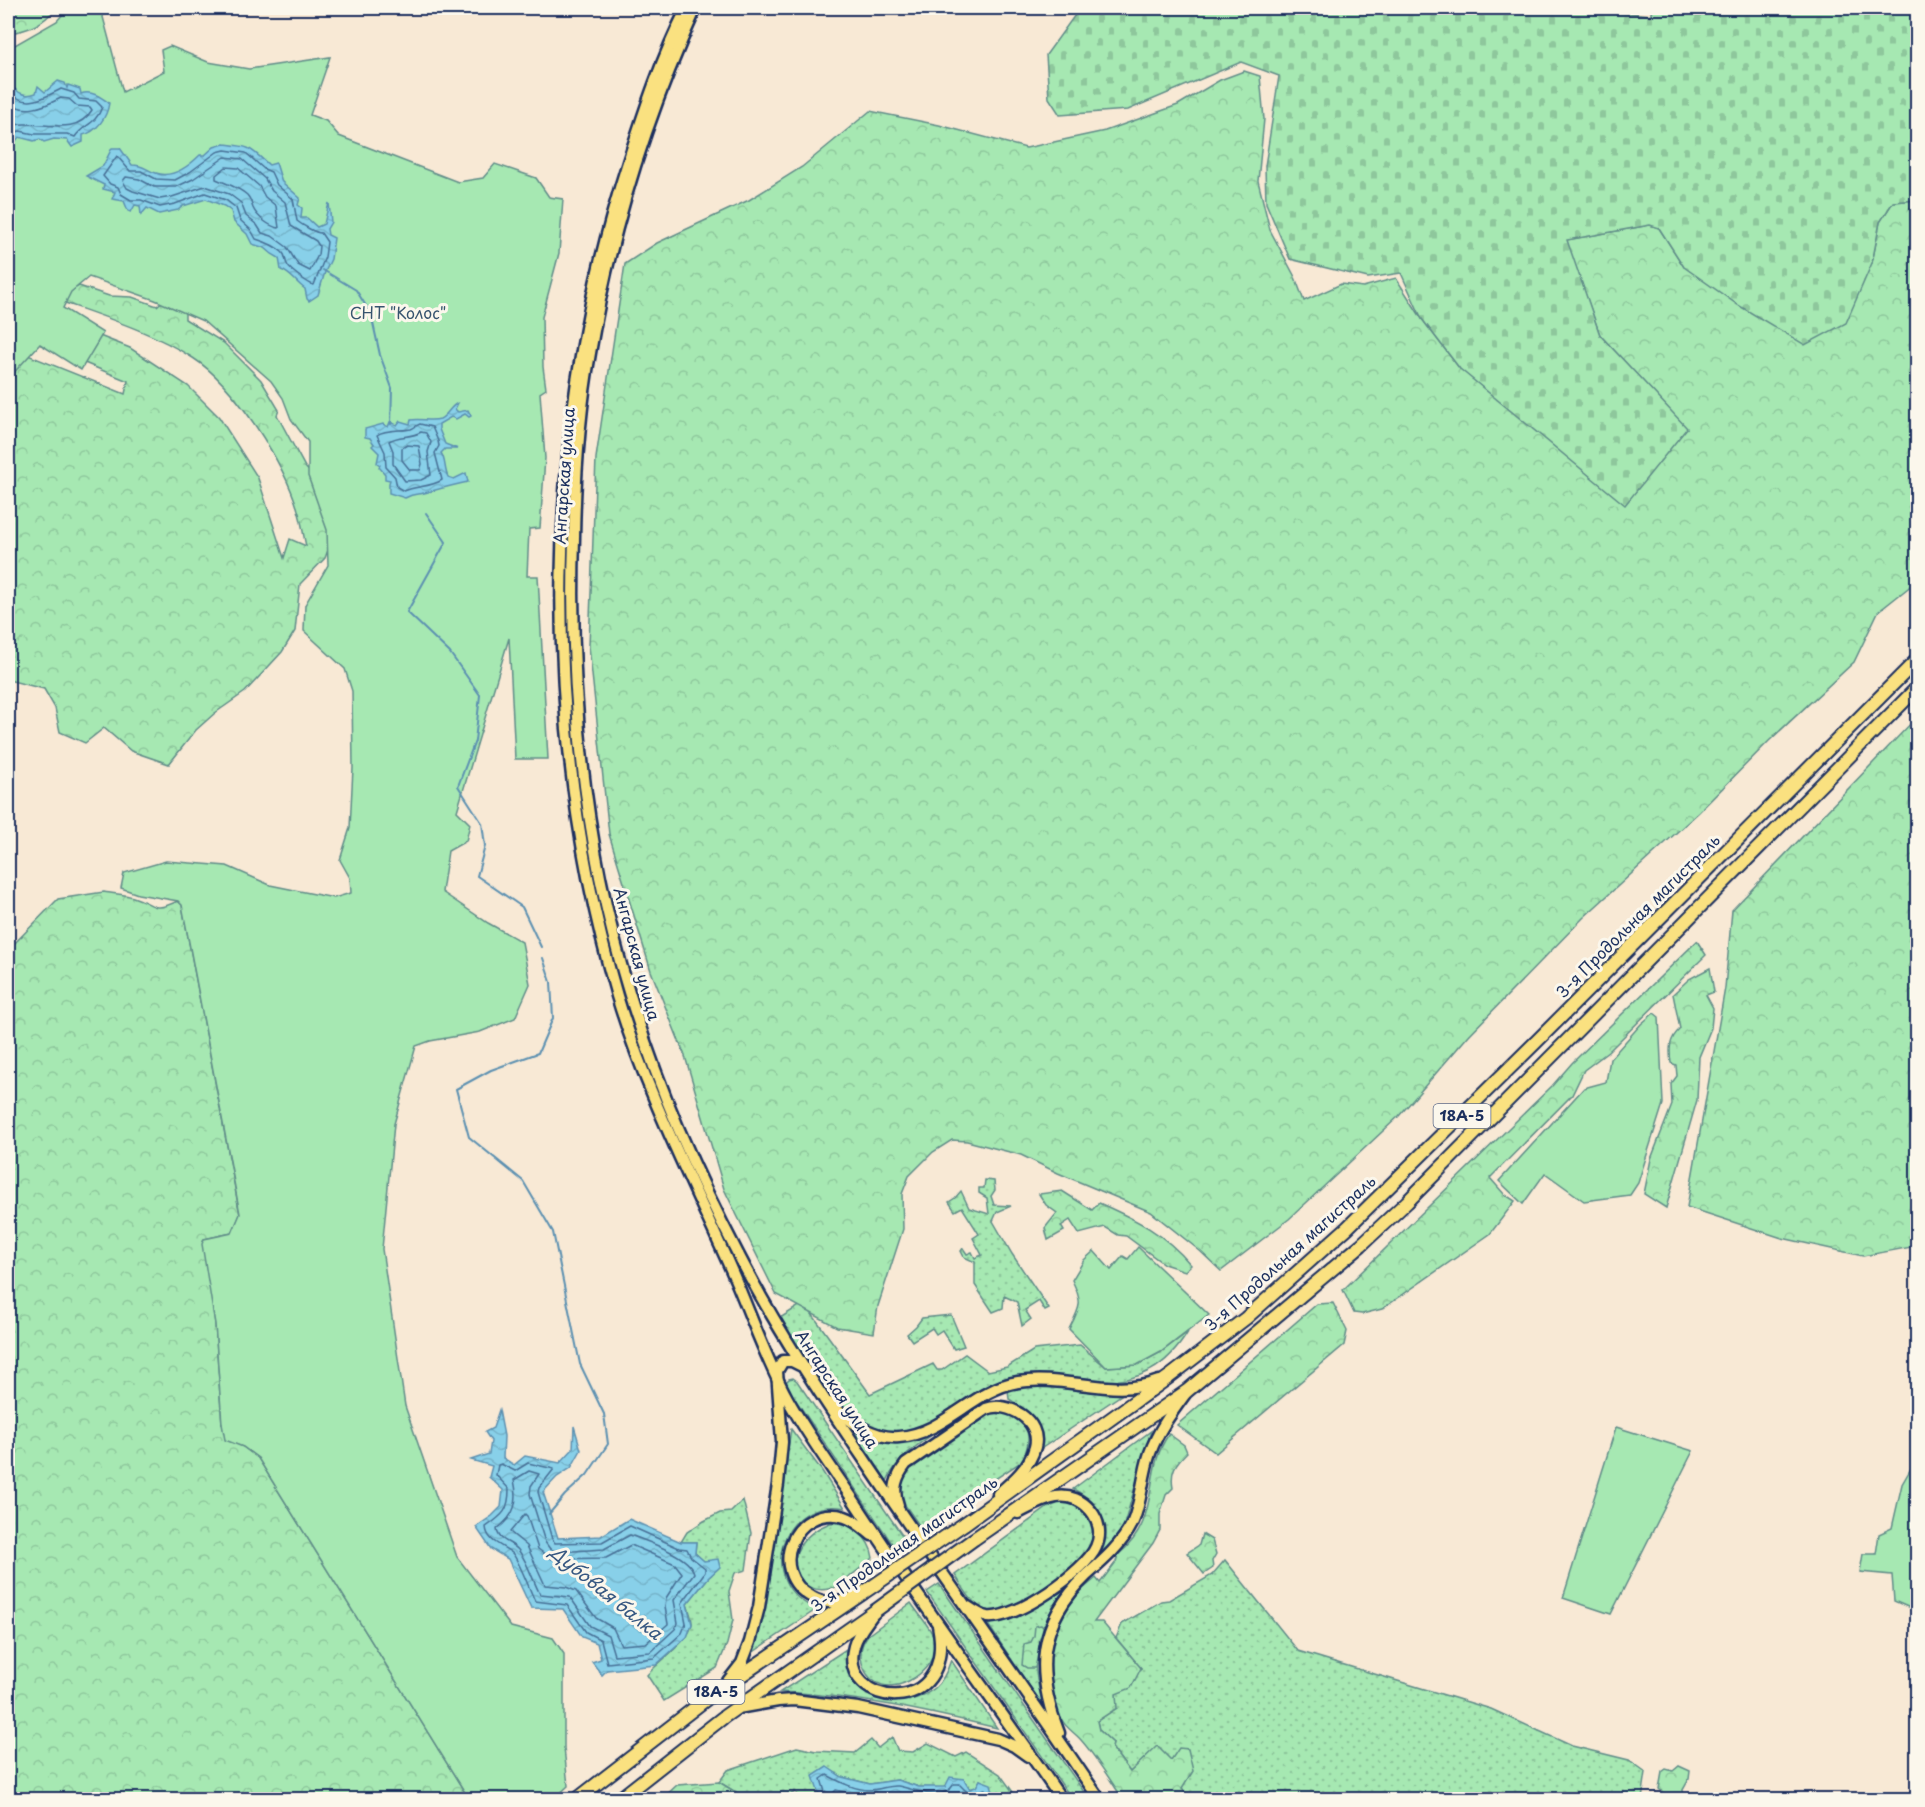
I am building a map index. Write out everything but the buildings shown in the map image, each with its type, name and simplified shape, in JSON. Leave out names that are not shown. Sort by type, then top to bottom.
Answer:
[{"type":"highway","name":"3-я Продольная магистраль","points":[[576,1800],[709,1697],[964,1524],[1169,1377],[1246,1318],[1372,1203],[1535,1043],[1917,659]]},
{"type":"highway","name":"18А-5","points":[[618,1800],[724,1716],[1187,1391],[1361,1245],[1407,1202],[1917,687]]},
{"type":"main road","name":"Ангарская улица","points":[[687,8],[660,69],[614,204],[593,291],[575,395],[566,471],[561,653],[567,736],[577,814],[605,952],[634,1046],[674,1146],[727,1260],[778,1380],[800,1420],[882,1543],[1062,1800]]},
{"type":"main road","name":"Ангарская улица","points":[[696,8],[675,52],[624,204],[589,355],[575,475],[572,634],[575,684],[591,833],[611,928],[644,1039],[694,1166],[738,1255],[802,1366],[904,1519],[1100,1800]]},
{"type":"main road","points":[[709,1697],[730,1679],[742,1663],[759,1607],[778,1484],[782,1442],[777,1371],[783,1361],[792,1360],[802,1366],[834,1407],[864,1428],[890,1437],[922,1432],[984,1395],[1017,1382],[1041,1380],[1095,1386],[1131,1386],[1153,1384],[1169,1377]]},
{"type":"main road","points":[[1066,1750],[1051,1711],[1044,1684],[1043,1664],[1047,1639],[1056,1615],[1070,1593],[1105,1560],[1132,1524],[1150,1453],[1164,1424],[1187,1391]]},
{"type":"main road","points":[[904,1519],[897,1503],[895,1485],[900,1471],[906,1464],[986,1409],[1010,1407],[1031,1425],[1035,1434],[1032,1457],[1014,1480],[964,1524]]},
{"type":"main road","points":[[960,1598],[975,1611],[989,1617],[1020,1610],[1083,1566],[1097,1545],[1099,1525],[1088,1506],[1069,1497],[1056,1497],[1042,1501],[974,1539]]},
{"type":"main road","points":[[863,1593],[833,1603],[814,1599],[805,1593],[797,1585],[789,1570],[791,1542],[795,1534],[808,1522],[820,1516],[832,1515],[847,1517],[856,1522],[882,1543]]},
{"type":"main road","points":[[875,1611],[854,1644],[854,1665],[859,1677],[868,1687],[879,1694],[892,1697],[905,1695],[922,1688],[930,1679],[941,1656],[938,1622]]},
{"type":"main road","points":[[724,1716],[737,1708],[794,1700],[858,1708],[998,1739],[1024,1753],[1041,1769]]},
{"type":"green space","points":[[8,8],[56,8],[35,26],[8,33]]},
{"type":"green space","name":"СНТ \"Колос\"","points":[[68,8],[106,8],[103,17],[123,92],[164,71],[161,50],[170,46],[208,62],[249,69],[330,57],[310,115],[326,121],[339,136],[458,182],[483,178],[495,164],[536,178],[549,197],[563,199],[559,253],[542,317],[546,389],[540,393],[545,458],[540,528],[529,529],[527,576],[538,576],[548,759],[515,759],[509,638],[457,811],[470,824],[466,841],[448,851],[442,892],[488,923],[522,942],[530,984],[515,1018],[480,1032],[430,1041],[416,1046],[394,1124],[382,1249],[405,1406],[457,1557],[511,1627],[553,1638],[564,1654],[564,1748],[568,1786],[554,1799],[469,1799],[258,1458],[243,1447],[225,1440],[215,1324],[202,1244],[204,1239],[232,1233],[240,1214],[182,905],[178,901],[138,894],[121,888],[124,873],[166,861],[227,866],[270,885],[334,898],[351,893],[350,878],[340,860],[350,828],[353,768],[352,691],[345,669],[304,631],[305,605],[328,565],[327,530],[308,476],[308,442],[291,419],[283,398],[271,381],[203,321],[155,300],[89,277],[71,292],[63,308],[103,333],[81,370],[40,344],[8,379],[8,43],[15,45],[57,21]]},
{"type":"green space","points":[[1080,8],[1582,8],[1650,15],[1653,8],[1917,8],[1917,200],[1893,202],[1880,222],[1872,263],[1846,323],[1805,345],[1738,305],[1684,267],[1659,228],[1650,225],[1567,240],[1600,335],[1687,428],[1625,505],[1460,369],[1422,319],[1401,273],[1368,278],[1290,259],[1266,203],[1265,166],[1279,76],[1241,62],[1128,110],[1060,115],[1049,98],[1046,55]]},
{"type":"green space","points":[[1244,71],[1260,76],[1264,119],[1258,181],[1270,230],[1295,277],[1304,301],[1341,284],[1363,287],[1396,278],[1422,319],[1460,369],[1686,428],[1600,335],[1566,240],[1650,225],[1659,228],[1684,267],[1872,263],[1880,222],[1893,202],[1917,200],[1917,581],[1878,612],[1854,662],[1769,741],[1699,812],[1583,918],[1469,1035],[1399,1116],[1289,1219],[1221,1271],[1151,1212],[1021,1155],[967,1141],[952,1140],[933,1152],[909,1176],[902,1194],[903,1229],[878,1306],[874,1333],[837,1327],[776,1294],[724,1189],[685,1056],[651,971],[609,834],[589,646],[596,458],[625,264],[657,243],[749,200],[802,167],[870,111],[939,125],[1026,148],[1105,131],[1178,105],[1220,80]]},
{"type":"green space","points":[[79,286],[109,296],[132,297],[157,306],[165,299],[185,312],[185,319],[224,343],[261,380],[279,410],[277,415],[305,467],[318,481],[335,531],[325,558],[300,584],[295,631],[282,652],[245,692],[196,730],[169,764],[131,751],[104,728],[85,743],[60,732],[55,708],[44,689],[8,680],[8,373],[13,380],[17,364],[28,355],[125,394],[128,381],[41,345],[54,318],[130,348],[188,386],[219,417],[258,478],[284,558],[290,539],[306,546],[301,519],[282,470],[270,448],[241,406],[209,370],[177,348],[160,340],[54,299]]},
{"type":"green space","points":[[1917,717],[1917,1246],[1863,1256],[1782,1238],[1687,1207],[1725,988],[1732,910]]},
{"type":"green space","points":[[104,892],[130,896],[158,907],[178,901],[182,905],[240,1215],[232,1233],[204,1239],[215,1324],[222,1424],[243,1447],[258,1458],[469,1799],[8,1800],[8,950],[58,899]]},
{"type":"green space","points":[[1697,941],[1706,955],[1608,1052],[1584,1070],[1572,1095],[1490,1178],[1504,1194],[1515,1201],[1490,1234],[1382,1309],[1362,1314],[1354,1313],[1343,1290]]},
{"type":"green space","points":[[1710,968],[1714,992],[1706,995],[1713,1008],[1711,1028],[1699,1057],[1697,1100],[1666,1208],[1644,1194],[1651,1159],[1672,1105],[1671,1084],[1677,1076],[1676,1065],[1671,1063],[1670,1053],[1672,1040],[1680,1029],[1673,994],[1689,979]]},
{"type":"green space","points":[[1654,1013],[1659,1017],[1663,1104],[1638,1183],[1630,1195],[1584,1201],[1545,1173],[1523,1204],[1499,1181],[1584,1088],[1606,1082],[1610,1059]]},
{"type":"green space","points":[[985,1180],[994,1181],[995,1190],[991,1196],[994,1205],[1011,1206],[997,1212],[993,1221],[1049,1309],[1045,1311],[1039,1301],[1025,1310],[1031,1319],[1022,1326],[1017,1302],[1004,1296],[1003,1308],[993,1312],[975,1285],[975,1262],[964,1257],[961,1251],[963,1248],[967,1254],[972,1252],[975,1258],[982,1255],[973,1238],[979,1234],[962,1207],[955,1211],[949,1202],[961,1191],[969,1208],[989,1214],[987,1198],[979,1193],[979,1188],[984,1188]]},
{"type":"green space","points":[[1062,1191],[1092,1210],[1099,1203],[1138,1222],[1171,1244],[1191,1265],[1185,1271],[1164,1264],[1126,1236],[1118,1235],[1105,1227],[1079,1234],[1070,1220],[1061,1226],[1064,1231],[1048,1240],[1045,1228],[1057,1213],[1046,1205],[1039,1194]]},
{"type":"green space","points":[[1138,1247],[1209,1315],[1161,1352],[1137,1365],[1106,1367],[1069,1329],[1079,1304],[1078,1294],[1072,1280],[1084,1260],[1094,1251],[1111,1270],[1123,1256],[1128,1259]]},
{"type":"green space","points":[[804,1303],[870,1394],[933,1364],[937,1370],[942,1370],[965,1354],[988,1371],[1007,1367],[1034,1350],[1080,1345],[1106,1367],[1137,1365],[1161,1352],[1188,1332],[1171,1355],[1139,1376],[1113,1381],[1045,1375],[1012,1377],[988,1386],[933,1422],[919,1428],[887,1432],[869,1426],[853,1416],[824,1386],[811,1368],[780,1318]]},
{"type":"green space","points":[[1333,1303],[1347,1331],[1344,1345],[1216,1453],[1177,1425],[1317,1304]]},
{"type":"green space","points":[[951,1315],[964,1346],[954,1349],[942,1330],[936,1334],[932,1328],[912,1341],[907,1334],[922,1318]]},
{"type":"green space","points":[[793,1378],[906,1541],[895,1548],[787,1387],[786,1382]]},
{"type":"green space","points":[[1046,1384],[1124,1393],[1042,1448],[1032,1419],[1028,1413],[1009,1399],[1008,1389]]},
{"type":"green space","points":[[993,1411],[1013,1416],[1025,1427],[1028,1442],[1021,1462],[921,1528],[900,1498],[899,1486],[906,1470]]},
{"type":"green space","points":[[848,1423],[871,1437],[893,1442],[915,1440],[940,1429],[903,1458],[887,1481]]},
{"type":"green space","points":[[1616,1427],[1693,1451],[1611,1614],[1563,1598]]},
{"type":"green space","points":[[791,1429],[822,1471],[845,1508],[823,1508],[805,1515],[791,1528],[783,1545],[781,1563],[785,1581],[797,1597],[817,1609],[752,1653],[765,1601]]},
{"type":"green space","points":[[1151,1431],[1124,1525],[1105,1550],[1088,1566],[1102,1546],[1104,1524],[1094,1505],[1073,1489]]},
{"type":"green space","points":[[1169,1434],[1184,1445],[1187,1452],[1174,1468],[1173,1488],[1166,1495],[1160,1514],[1160,1530],[1153,1543],[1094,1622],[1102,1622],[1141,1668],[1131,1688],[1116,1694],[1117,1708],[1097,1721],[1099,1730],[1113,1743],[1112,1748],[1130,1772],[1157,1746],[1171,1760],[1179,1748],[1188,1749],[1193,1771],[1182,1789],[1191,1799],[1123,1799],[1092,1754],[1062,1720],[1056,1707],[1049,1676],[1051,1645],[1061,1616],[1069,1603],[1096,1578],[1100,1583],[1141,1526],[1147,1511],[1156,1464]]},
{"type":"green space","points":[[1917,1458],[1917,1611],[1894,1601],[1892,1575],[1860,1572],[1863,1554],[1876,1554],[1879,1534],[1892,1528],[1902,1484]]},
{"type":"green space","points":[[743,1500],[751,1533],[746,1570],[735,1573],[729,1591],[733,1620],[727,1644],[717,1668],[664,1701],[647,1675],[687,1636],[692,1623],[687,1604],[720,1566],[704,1561],[695,1553],[696,1542],[681,1542],[687,1532],[720,1513],[731,1512]]},
{"type":"green space","points":[[1059,1503],[1080,1508],[1092,1521],[1095,1538],[1085,1556],[1076,1566],[1026,1600],[1002,1611],[993,1612],[980,1608],[970,1598],[955,1575],[1047,1508]]},
{"type":"green space","points":[[830,1523],[845,1525],[858,1532],[868,1543],[873,1558],[838,1586],[823,1590],[810,1587],[801,1580],[796,1570],[795,1558],[800,1545],[812,1533]]},
{"type":"green space","points":[[1202,1534],[1212,1540],[1216,1554],[1212,1561],[1213,1568],[1204,1574],[1187,1553],[1199,1545]]},
{"type":"green space","points":[[1225,1560],[1298,1651],[1491,1709],[1572,1746],[1629,1760],[1646,1772],[1642,1799],[1191,1799],[1182,1789],[1171,1761],[1157,1747],[1130,1772],[1112,1748],[1113,1743],[1099,1730],[1097,1721],[1116,1708],[1116,1694],[1141,1668],[1116,1638],[1122,1624],[1212,1575]]},
{"type":"green space","points":[[1081,1574],[1068,1586],[1055,1604],[1040,1637],[1036,1671],[1039,1691],[1046,1711],[987,1623],[1007,1620],[1024,1612]]},
{"type":"green space","points":[[939,1584],[1089,1799],[1072,1799],[927,1592]]},
{"type":"green space","points":[[911,1603],[934,1638],[934,1651],[929,1663],[908,1681],[895,1685],[882,1685],[871,1679],[863,1666],[862,1646],[868,1635]]},
{"type":"green space","points":[[1041,1625],[1044,1628],[1035,1668],[1027,1668],[1022,1665],[1024,1644],[1031,1642],[1035,1626]]},
{"type":"green space","points":[[848,1648],[849,1672],[852,1680],[864,1692],[883,1700],[905,1701],[926,1694],[943,1678],[951,1660],[997,1728],[862,1700],[780,1692]]},
{"type":"green space","points":[[892,1737],[898,1751],[913,1752],[928,1743],[956,1757],[966,1752],[1000,1774],[1018,1799],[995,1799],[994,1794],[980,1780],[976,1787],[970,1789],[919,1787],[897,1780],[870,1784],[842,1777],[827,1768],[821,1797],[816,1799],[802,1799],[795,1792],[783,1799],[747,1799],[719,1782],[728,1770],[797,1747],[816,1751],[855,1753],[871,1740],[878,1748]]},
{"type":"green space","points":[[1679,1766],[1690,1771],[1689,1779],[1683,1790],[1684,1799],[1670,1799],[1659,1789],[1662,1772],[1666,1769],[1673,1771]]},
{"type":"green space","points":[[719,1782],[747,1799],[662,1799],[677,1785]]},
{"type":"water","points":[[58,81],[65,83],[67,88],[68,85],[80,89],[81,94],[99,96],[109,103],[100,123],[93,131],[83,135],[83,142],[72,147],[67,140],[54,139],[44,142],[40,139],[34,141],[19,137],[15,142],[8,141],[8,83],[20,93],[27,95],[36,93],[38,86],[45,92]]},
{"type":"water","points":[[224,144],[245,147],[269,165],[276,163],[282,182],[300,198],[298,205],[302,208],[301,218],[307,218],[317,227],[324,224],[329,203],[331,222],[327,229],[328,235],[334,238],[331,259],[318,295],[309,301],[305,289],[288,273],[281,270],[279,258],[265,248],[252,244],[247,234],[234,222],[231,211],[224,206],[206,199],[183,206],[178,210],[159,214],[147,208],[141,215],[140,206],[135,205],[131,212],[128,211],[124,201],[112,199],[115,192],[103,189],[104,185],[86,176],[103,166],[112,148],[120,148],[132,165],[156,173],[168,174],[180,170],[200,155],[205,155],[214,147]]},
{"type":"water","points":[[458,403],[455,409],[458,412],[468,410],[471,416],[465,414],[456,419],[451,417],[439,424],[445,444],[458,449],[445,449],[441,453],[448,477],[454,479],[466,473],[468,482],[405,498],[389,493],[390,480],[385,479],[385,474],[377,463],[379,453],[372,446],[374,444],[370,438],[365,437],[365,429],[383,424],[388,427],[390,422],[397,425],[400,421],[410,424],[411,420],[440,419]]},
{"type":"water","points":[[499,1410],[504,1436],[503,1458],[514,1465],[525,1456],[560,1463],[573,1449],[574,1426],[581,1450],[571,1468],[557,1477],[543,1492],[558,1538],[601,1536],[629,1519],[681,1542],[696,1542],[695,1553],[704,1561],[718,1559],[720,1567],[687,1604],[692,1624],[687,1637],[656,1665],[607,1670],[602,1675],[592,1662],[601,1659],[597,1643],[582,1637],[563,1609],[531,1608],[508,1559],[491,1549],[476,1527],[501,1507],[503,1490],[489,1477],[492,1466],[471,1460],[489,1454],[491,1441],[485,1432],[493,1428]]},
{"type":"water","points":[[827,1767],[842,1777],[870,1784],[897,1780],[919,1787],[945,1787],[950,1777],[964,1779],[970,1789],[976,1787],[980,1780],[991,1784],[995,1799],[816,1799],[820,1797],[813,1776]]},
{"type":"waterway","name":"Дубовая балка","points":[[323,270],[356,290],[371,314],[380,355],[392,388],[391,424]]},
{"type":"waterway","name":"Дубовая балка","points":[[426,513],[446,542],[407,612],[450,653],[480,695],[475,741],[458,786],[482,823],[485,846],[477,876],[522,907],[541,947]]},
{"type":"waterway","name":"Дубовая балка","points":[[543,958],[551,982],[553,1018],[538,1053],[491,1070],[456,1089],[469,1137],[523,1181],[553,1232],[580,1364],[604,1414],[608,1444],[587,1475],[549,1514]]}]
